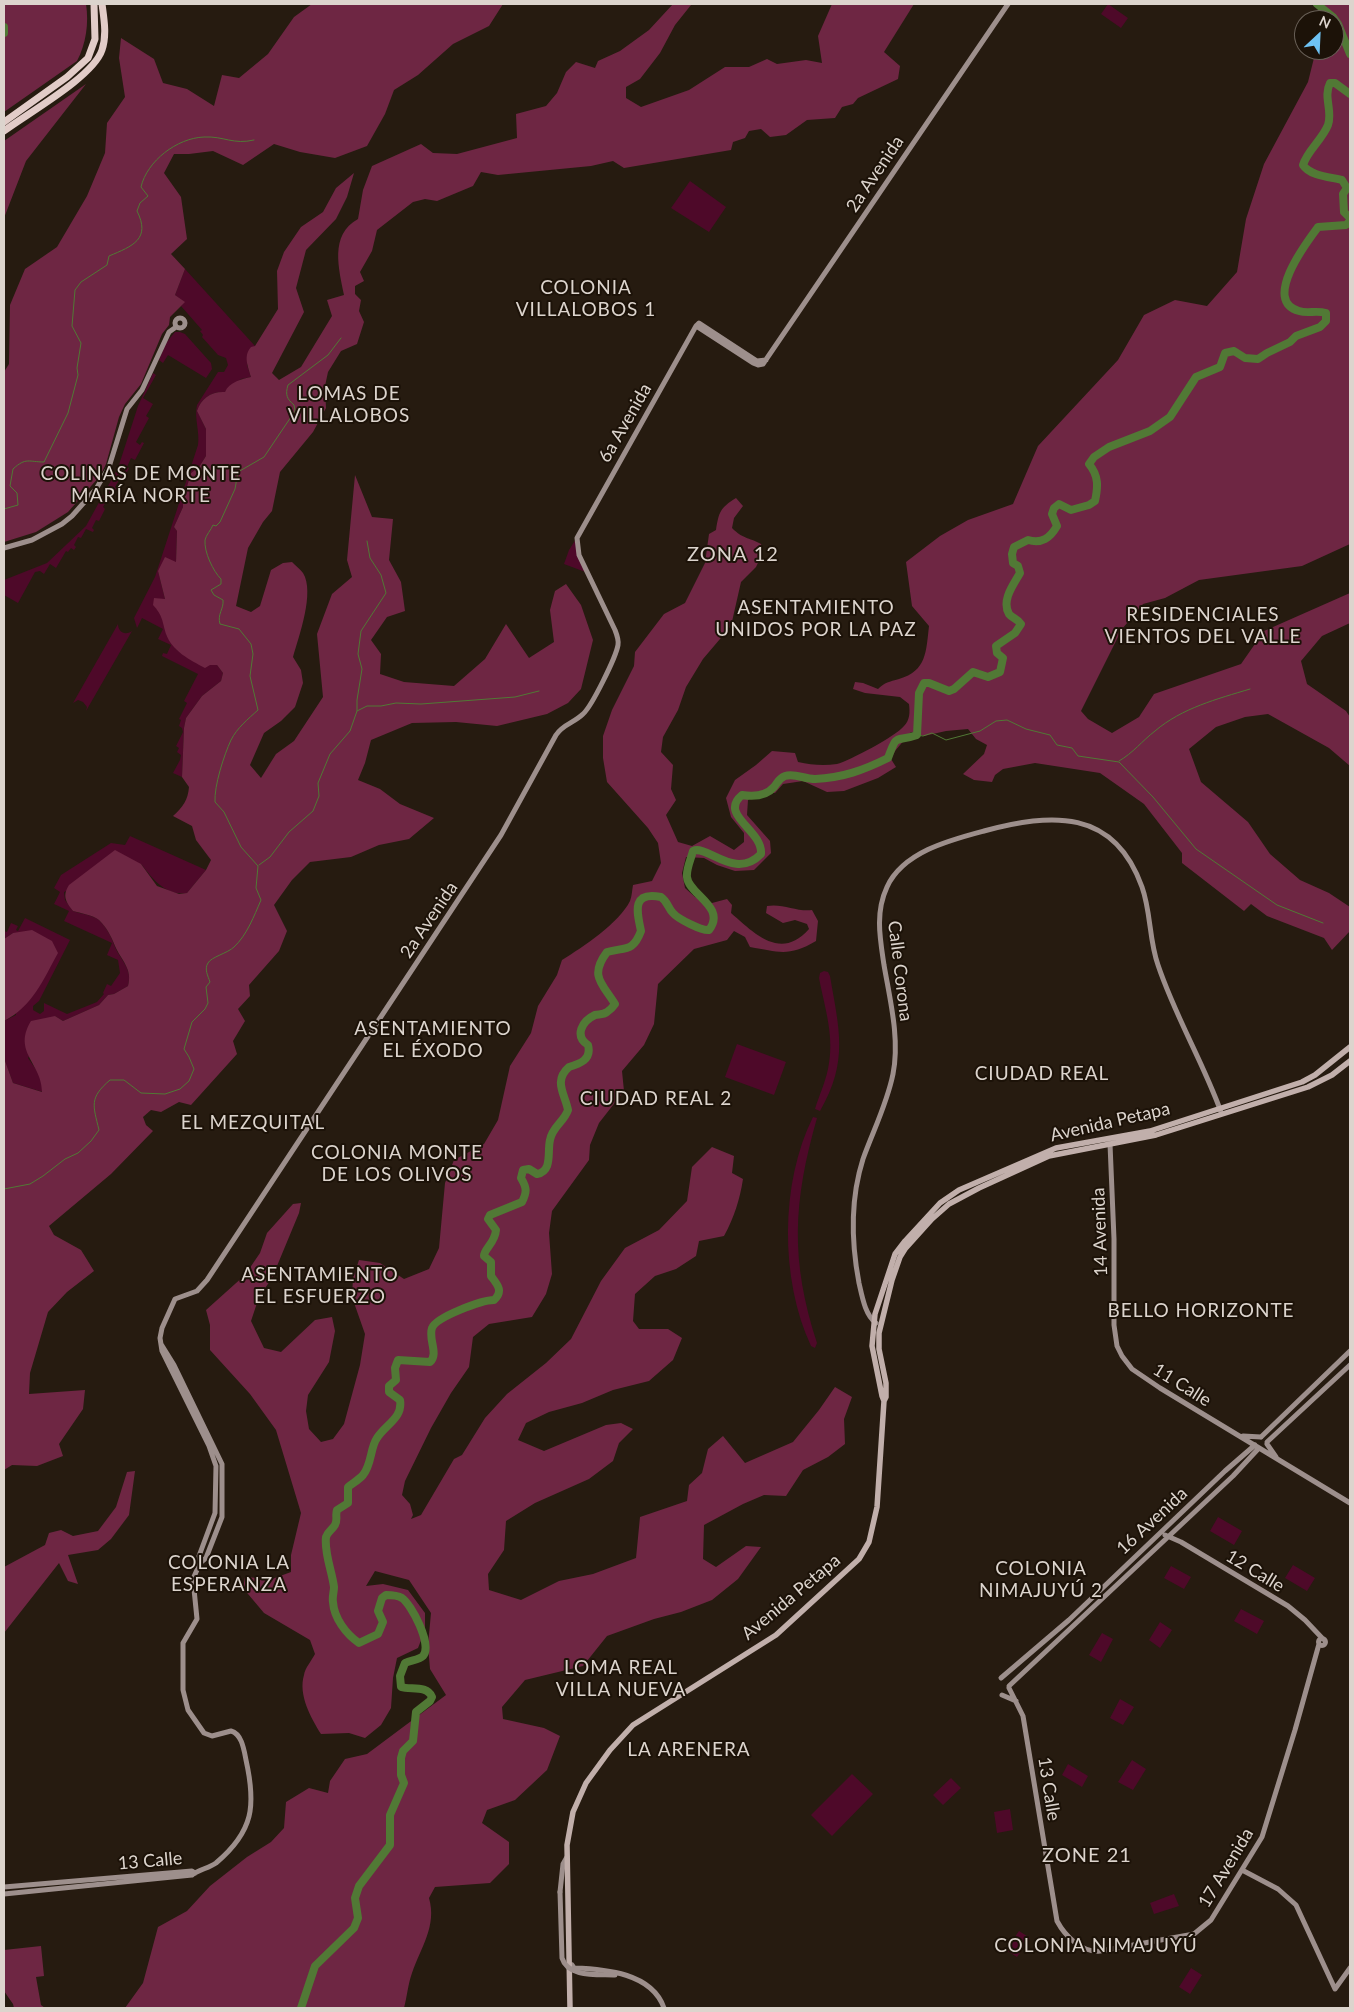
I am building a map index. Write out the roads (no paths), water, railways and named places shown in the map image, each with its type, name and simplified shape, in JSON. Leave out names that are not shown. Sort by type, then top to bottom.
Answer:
[{"type":"highway","points":[[4,122],[67,77],[88,58],[95,39],[94,4]]},
{"type":"highway","points":[[4,131],[85,74],[96,62],[102,51],[104,40],[102,4]]},
{"type":"main road","name":"2a Avenida","points":[[697,324],[748,360],[755,364],[763,362],[1008,4]]},
{"type":"main road","name":"6a Avenida","points":[[577,538],[697,324]]},
{"type":"main road","points":[[4,548],[32,540],[62,524],[72,516],[96,488],[109,467],[127,409],[142,390],[168,332],[176,327]]},
{"type":"main road","name":"2a Avenida","points":[[195,1873],[210,1866],[228,1851],[248,1824],[252,1808],[249,1771],[239,1736],[231,1731],[212,1736],[204,1733],[188,1710],[183,1690],[183,1646],[185,1638],[197,1619],[194,1576],[200,1563],[206,1558],[222,1517],[222,1464],[174,1365],[160,1343],[160,1333],[174,1301],[181,1296],[198,1291],[207,1280],[501,835],[556,735],[566,724],[584,714],[592,703],[615,654],[618,642],[615,630],[579,555],[577,538]]},
{"type":"main road","name":"Calle Corona","points":[[877,1324],[866,1308],[859,1284],[853,1237],[853,1211],[859,1176],[885,1102],[895,1062],[895,1038],[879,935],[880,905],[893,877],[911,860],[938,846],[977,833],[1044,820],[1061,819],[1081,822],[1110,839],[1126,856],[1142,887],[1157,964],[1221,1112]]},
{"type":"main road","name":"Avenida Petapa","points":[[877,1324],[900,1257],[940,1211],[958,1198],[1049,1156],[1156,1135],[1310,1078],[1350,1047]]},
{"type":"main road","name":"Avenida Petapa","points":[[570,2008],[567,1857],[571,1822],[577,1800],[592,1772],[625,1733],[644,1717],[776,1635],[859,1559],[869,1542],[877,1507],[884,1401],[887,1390],[878,1342],[877,1324],[888,1270],[898,1249],[931,1211],[959,1190],[1056,1148],[1150,1131],[1316,1084],[1332,1075],[1350,1060]]},
{"type":"main road","name":"14 Avenida","points":[[1110,1144],[1114,1325],[1118,1349]]},
{"type":"main road","name":"11 Calle","points":[[1118,1349],[1126,1363],[1139,1374],[1350,1503]]},
{"type":"main road","points":[[1350,1351],[1256,1440],[1258,1447],[1267,1443],[1350,1365]]},
{"type":"main road","points":[[1326,1374],[1334,1381]]},
{"type":"main road","name":"11 Calle","points":[[1240,1436],[1260,1437],[1267,1443],[1278,1459]]},
{"type":"main road","name":"16 Avenida","points":[[1009,1687],[1176,1527],[1233,1476],[1258,1447]]},
{"type":"main road","name":"16 Avenida","points":[[1001,1678],[1069,1620],[1225,1471],[1258,1447]]},
{"type":"main road","points":[[1176,1527],[1176,1534],[1182,1542]]},
{"type":"main road","name":"12 Calle","points":[[1161,1531],[1288,1606],[1312,1628],[1321,1643]]},
{"type":"main road","name":"17 Avenida","points":[[1093,1952],[1194,1934],[1210,1920],[1266,1828],[1321,1643]]},
{"type":"main road","name":"13 Calle","points":[[1009,1687],[1023,1716],[1057,1921],[1066,1935],[1093,1952]]},
{"type":"main road","points":[[1002,1695],[1010,1697],[1018,1704]]},
{"type":"main road","points":[[567,1857],[563,1864],[560,1892],[562,1958],[564,1964],[569,1970],[576,1972],[629,1976]]},
{"type":"main road","points":[[1242,1870],[1278,1889],[1296,1906],[1336,1990],[1350,1968]]},
{"type":"main road","name":"13 Calle","points":[[4,1887],[192,1871],[195,1873]]},
{"type":"main road","name":"13 Calle","points":[[4,1894],[180,1877],[195,1873]]},
{"type":"main road","points":[[569,1957],[572,1967],[604,1970],[629,1976],[654,1991],[664,2008]]},
{"type":"waterway","points":[[1317,4],[1333,17],[1338,24],[1350,54]]},
{"type":"waterway","points":[[4,27],[4,33]]},
{"type":"waterway","points":[[1350,94],[1335,83],[1330,83],[1327,94],[1328,125],[1303,165],[1315,174],[1342,180],[1347,188],[1343,194],[1344,212],[1350,218]]},
{"type":"waterway","points":[[4,509],[18,505],[17,493],[10,486],[13,469],[25,462],[44,462],[68,413],[78,375],[77,368],[81,343],[72,326],[75,290],[81,282],[107,265],[109,256],[132,245],[141,235],[141,221],[137,211],[140,203],[148,196],[141,187],[144,177],[150,168],[156,160],[174,146],[194,138],[211,137],[240,142],[254,140]]},
{"type":"waterway","points":[[301,2008],[315,1966],[354,1928],[358,1918],[355,1898],[359,1886],[390,1845],[390,1815],[404,1783],[401,1775],[401,1758],[403,1751],[413,1741],[416,1712],[430,1701],[432,1697],[430,1693],[423,1689],[401,1687],[400,1676],[405,1663],[423,1656],[425,1651],[425,1643],[420,1625],[402,1598],[386,1595],[382,1598],[378,1611],[383,1622],[378,1634],[359,1643],[342,1625],[334,1608],[334,1587],[327,1556],[326,1537],[336,1523],[337,1510],[348,1503],[348,1487],[366,1471],[377,1438],[399,1412],[400,1400],[389,1392],[389,1386],[396,1380],[395,1368],[398,1360],[430,1362],[434,1355],[431,1332],[435,1324],[450,1314],[494,1300],[499,1294],[499,1288],[491,1276],[491,1262],[484,1256],[494,1239],[496,1230],[488,1219],[490,1215],[522,1202],[526,1190],[521,1178],[523,1170],[529,1169],[537,1174],[542,1172],[547,1165],[551,1135],[568,1110],[561,1088],[562,1077],[569,1067],[584,1060],[588,1054],[588,1045],[581,1037],[581,1029],[590,1018],[606,1013],[615,1004],[599,979],[598,973],[602,960],[607,952],[628,948],[638,938],[641,931],[638,905],[640,900],[645,897],[661,897],[673,913],[680,918],[696,927],[709,930],[713,922],[713,914],[705,901],[689,883],[687,877],[688,867],[693,851],[699,850],[722,860],[741,864],[751,861],[761,854],[760,845],[738,816],[735,809],[736,802],[742,795],[755,796],[764,794],[771,790],[785,776],[792,775],[815,779],[834,777],[853,773],[888,758],[898,739],[917,735],[919,693],[924,683],[929,683],[949,691],[954,689],[973,672],[988,677],[1000,672],[1003,658],[997,653],[996,646],[1015,633],[1021,624],[1009,614],[1006,603],[1009,592],[1020,573],[1018,566],[1013,563],[1012,554],[1014,547],[1028,540],[1037,541],[1048,537],[1057,526],[1052,514],[1054,508],[1059,504],[1071,510],[1089,505],[1095,501],[1097,482],[1095,473],[1089,464],[1094,457],[1109,447],[1150,431],[1170,417],[1196,377],[1220,367],[1225,353],[1234,351],[1245,358],[1258,359],[1290,342],[1296,336],[1320,327],[1326,321],[1326,313],[1302,312],[1289,305],[1285,296],[1286,284],[1297,258],[1318,227],[1346,225],[1350,221]]},
{"type":"waterway","points":[[4,1189],[30,1184],[65,1159],[78,1153],[91,1141],[99,1130],[94,1102],[103,1086],[110,1080],[124,1080],[141,1093],[165,1094],[180,1089],[189,1081],[194,1069],[184,1049],[192,1022],[205,1009],[208,1003],[206,987],[210,982],[206,968],[207,965],[212,959],[231,949],[239,942],[250,925],[261,900],[256,888],[258,866],[241,847],[224,812],[215,802],[220,771],[231,740],[258,710],[250,676],[253,654],[251,644],[239,629],[220,624],[219,617],[223,600],[214,595],[211,590],[221,584],[221,579],[210,561],[205,540],[213,525],[216,526],[220,522],[235,489],[238,472],[264,457],[295,411],[294,405],[287,396],[288,385],[328,355],[341,338]]},
{"type":"waterway","points":[[259,865],[270,857],[289,832],[313,811],[319,796],[318,783],[330,754],[350,731],[357,711],[362,669],[358,654],[361,631],[386,593],[381,575],[370,558],[367,541]]},
{"type":"waterway","points":[[1119,761],[1165,723],[1177,716],[1200,705],[1250,689]]},
{"type":"waterway","points":[[357,711],[367,706],[515,697],[539,691]]},
{"type":"waterway","points":[[917,735],[923,736],[932,733],[946,740],[980,731],[996,721],[1007,720],[1026,729],[1050,735],[1057,745],[1072,748],[1078,756],[1119,762],[1153,797],[1196,849],[1277,905],[1323,923]]},
{"type":"district","name":"COLONIA VILLALOBOS 1","points":[[586,299]]},
{"type":"district","name":"LOMAS DE VILLALOBOS","points":[[349,405]]},
{"type":"district","name":"COLINAS DE MONTE MARÍA NORTE","points":[[141,485]]},
{"type":"district","name":"ZONA 12","points":[[733,555]]},
{"type":"district","name":"ASENTAMIENTO UNIDOS POR LA PAZ","points":[[816,619]]},
{"type":"district","name":"RESIDENCIALES VIENTOS DEL VALLE","points":[[1203,626]]},
{"type":"district","name":"ASENTAMIENTO EL ÉXODO","points":[[433,1040]]},
{"type":"district","name":"CIUDAD REAL","points":[[1042,1074]]},
{"type":"district","name":"CIUDAD REAL 2","points":[[656,1099]]},
{"type":"district","name":"EL MEZQUITAL","points":[[253,1123]]},
{"type":"district","name":"COLONIA MONTE DE LOS OLIVOS","points":[[397,1164]]},
{"type":"district","name":"ASENTAMIENTO EL ESFUERZO","points":[[320,1286]]},
{"type":"district","name":"BELLO HORIZONTE","points":[[1201,1311]]},
{"type":"district","name":"COLONIA LA ESPERANZA","points":[[229,1574]]},
{"type":"district","name":"COLONIA NIMAJUYÚ 2","points":[[1041,1580]]},
{"type":"district","name":"LOMA REAL VILLA NUEVA","points":[[621,1679]]},
{"type":"district","name":"LA ARENERA","points":[[689,1750]]},
{"type":"district","name":"ZONE 21","points":[[1087,1856]]},
{"type":"district","name":"COLONIA NIMAJUYÚ","points":[[1096,1946]]}]
